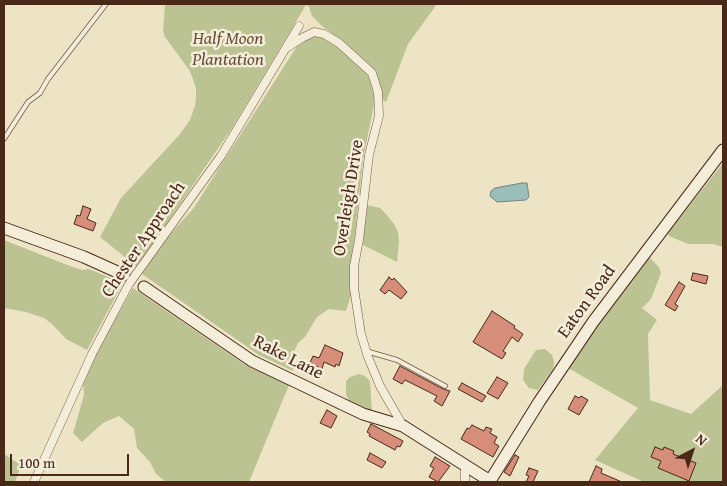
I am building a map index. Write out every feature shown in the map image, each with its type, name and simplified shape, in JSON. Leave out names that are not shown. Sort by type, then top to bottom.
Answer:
[{"type":"street","name":"Chester Approach","points":[[34,482],[92,354],[129,284],[220,156],[298,26]]},
{"type":"street","name":"Overleigh Drive","points":[[284,49],[314,32],[324,34],[339,43],[372,73],[378,92],[379,116],[369,155],[354,266],[356,306],[366,351],[380,386],[403,426]]},
{"type":"street","name":"Eaton Road","points":[[491,482],[539,402],[593,322],[723,150]]},
{"type":"street","points":[[4,228],[84,257],[124,275]]},
{"type":"street","name":"Rake Lane","points":[[144,287],[252,361],[363,414],[403,426],[491,482]]},
{"type":"street","points":[[464,482],[465,465]]},
{"type":"lane","points":[[4,139],[28,102],[40,93],[48,79],[106,4]]},
{"type":"lane","points":[[366,351],[397,360],[445,386]]},
{"type":"green space","name":"Half Moon Plantation","points":[[165,4],[437,4],[408,44],[386,102],[380,97],[375,79],[367,63],[321,25],[312,16],[309,7],[306,5],[232,128],[137,267],[100,237],[121,198],[180,134],[190,120],[196,97],[196,88],[190,71],[165,37],[163,31]]},
{"type":"green space","points":[[312,29],[331,40],[367,73],[375,100],[363,159],[351,270],[352,292],[346,311],[329,309],[317,317],[295,349],[293,371],[259,355],[142,274],[165,240],[193,209],[306,32]]},
{"type":"green space","points":[[723,163],[723,247],[713,244],[688,244],[669,236],[668,233]]},
{"type":"green space","points":[[366,205],[380,208],[394,224],[398,232],[399,242],[397,262],[363,245]]},
{"type":"green space","points":[[4,240],[70,266],[82,270],[89,269],[123,283],[87,350],[66,339],[44,318],[4,308]]},
{"type":"green space","points":[[648,256],[659,267],[661,273],[651,299],[642,308],[657,320],[648,334],[650,400],[691,414],[723,385],[722,482],[644,482],[595,460],[638,408],[568,368],[609,308]]},
{"type":"green space","points":[[133,288],[244,364],[289,385],[249,482],[166,482],[156,474],[150,462],[137,448],[134,429],[119,416],[103,423],[82,442],[73,433],[84,395],[83,382],[93,358]]},
{"type":"green space","points":[[545,349],[552,355],[553,369],[538,390],[529,388],[523,380],[524,369],[536,350]]},
{"type":"green space","points":[[359,374],[365,376],[370,381],[372,411],[350,404],[346,394],[346,381],[350,377]]},
{"type":"green space","points":[[4,454],[21,465],[15,482],[4,482]]},
{"type":"water","points":[[527,183],[529,197],[526,200],[497,202],[490,196],[491,191],[495,188]]},
{"type":"building","points":[[83,206],[91,209],[87,219],[96,223],[93,231],[74,224],[77,215],[80,216]]},
{"type":"building","points":[[693,273],[708,276],[706,284],[691,280]]},
{"type":"building","points":[[389,277],[392,280],[394,278],[407,292],[401,299],[389,290],[385,294],[380,290]]},
{"type":"building","points":[[679,282],[685,286],[675,304],[678,306],[675,311],[665,305]]},
{"type":"building","points":[[492,311],[515,326],[514,328],[523,334],[518,342],[512,337],[503,351],[506,353],[502,359],[473,342]]},
{"type":"building","points":[[325,345],[343,353],[339,366],[336,364],[335,367],[324,362],[322,369],[310,363],[313,356],[319,358]]},
{"type":"building","points":[[400,366],[450,391],[442,406],[434,401],[437,396],[405,380],[402,384],[393,379]]},
{"type":"building","points":[[497,377],[508,383],[498,399],[487,393]]},
{"type":"building","points":[[462,383],[486,396],[482,402],[458,389]]},
{"type":"building","points":[[575,396],[579,398],[581,396],[588,400],[579,415],[568,409]]},
{"type":"building","points":[[327,410],[337,416],[331,428],[320,423]]},
{"type":"building","points":[[371,424],[403,441],[400,447],[397,446],[395,450],[369,436],[370,434],[367,432]]},
{"type":"building","points":[[472,425],[484,431],[486,427],[492,429],[490,433],[497,437],[494,443],[499,446],[493,457],[461,439],[467,428],[469,429]]},
{"type":"building","points":[[655,447],[663,450],[664,447],[674,451],[673,454],[696,463],[689,481],[658,468],[661,461],[651,457]]},
{"type":"building","points":[[370,453],[386,462],[382,468],[367,460]]},
{"type":"building","points":[[515,455],[519,457],[510,476],[504,472]]},
{"type":"building","points":[[435,457],[450,466],[438,482],[429,477],[434,468],[430,466]]},
{"type":"building","points":[[596,466],[602,469],[601,473],[622,482],[589,482]]},
{"type":"building","points":[[529,468],[538,471],[533,482],[526,482],[529,476],[526,475]]}]
